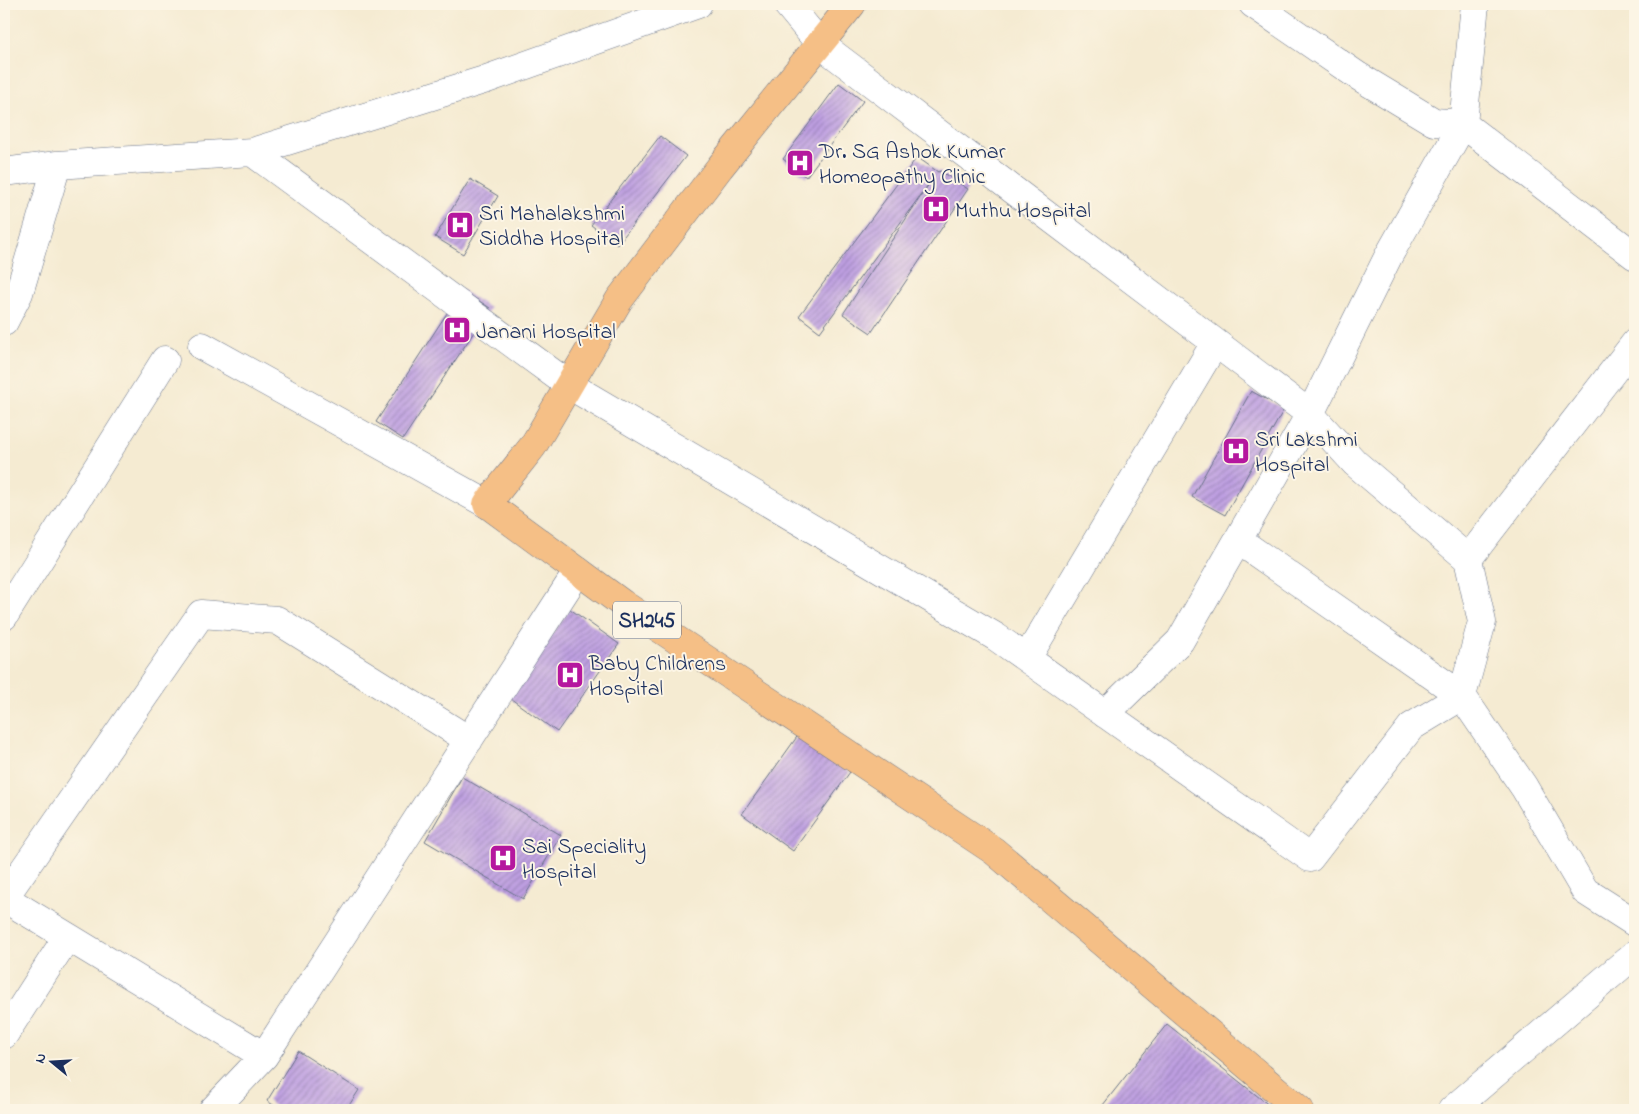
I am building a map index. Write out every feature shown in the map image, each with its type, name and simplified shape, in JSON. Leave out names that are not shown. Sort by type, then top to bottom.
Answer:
[{"type":"main road","points":[[486,504],[533,446],[619,300],[720,167],[852,4]]},
{"type":"main road","name":"SH245","points":[[486,504],[623,604],[994,851],[1300,1110]]},
{"type":"street","points":[[4,172],[56,165],[252,152],[484,80],[698,4]]},
{"type":"street","points":[[252,152],[569,385],[988,632],[1310,858],[1412,726],[1462,696],[1482,622],[1468,559],[1355,463],[1310,414],[820,44],[788,4]]},
{"type":"street","points":[[1253,4],[1358,76],[1434,122],[1463,124],[1635,256]]},
{"type":"street","points":[[1105,714],[1180,641],[1310,414],[1389,255],[1463,124],[1475,4]]},
{"type":"street","points":[[4,322],[19,294],[56,165]]},
{"type":"street","points":[[1027,658],[1216,342]]},
{"type":"street","points":[[1468,559],[1635,343]]},
{"type":"street","points":[[202,346],[486,504]]},
{"type":"street","points":[[4,616],[165,360]]},
{"type":"street","points":[[1238,540],[1462,696],[1524,787],[1586,891],[1635,922]]},
{"type":"street","points":[[213,1110],[264,1056],[578,571]]},
{"type":"street","points":[[264,1056],[4,898],[201,614],[276,620],[470,740]]},
{"type":"street","points":[[4,1035],[66,937]]},
{"type":"street","points":[[1452,1110],[1635,954]]},
{"type":"building","points":[[839,83],[863,101],[806,177],[783,159]]},
{"type":"building","points":[[660,136],[686,156],[617,245],[591,225]]},
{"type":"building","points":[[917,157],[938,172],[940,171],[968,189],[871,333],[843,314],[931,181],[820,332],[799,316]]},
{"type":"building","points":[[470,179],[498,196],[463,254],[435,237]]},
{"type":"building","points":[[462,290],[490,308],[403,439],[376,422]]},
{"type":"building","points":[[1251,391],[1284,409],[1225,515],[1192,497]]},
{"type":"building","points":[[570,609],[619,644],[557,732],[507,696]]},
{"type":"building","points":[[799,734],[850,772],[793,851],[742,814]]},
{"type":"building","points":[[462,777],[561,835],[523,899],[425,841]]},
{"type":"building","points":[[1167,1024],[1275,1110],[1099,1110]]},
{"type":"building","points":[[298,1051],[359,1090],[346,1110],[281,1110],[267,1101]]},
{"type":"place","name":"Dr. SG Ashok Kumar Homeopathy Clinic","points":[[800,163]]},
{"type":"place","name":"Muthu Hospital","points":[[936,209]]},
{"type":"place","name":"Sri Mahalakshmi Siddha Hospital","points":[[460,225]]},
{"type":"place","name":"Janani Hospital","points":[[457,330]]},
{"type":"place","name":"Sri Lakshmi Hospital","points":[[1236,451]]},
{"type":"place","name":"Baby Childrens Hospital","points":[[570,675]]},
{"type":"place","name":"Sai Speciality Hospital","points":[[503,858]]}]
